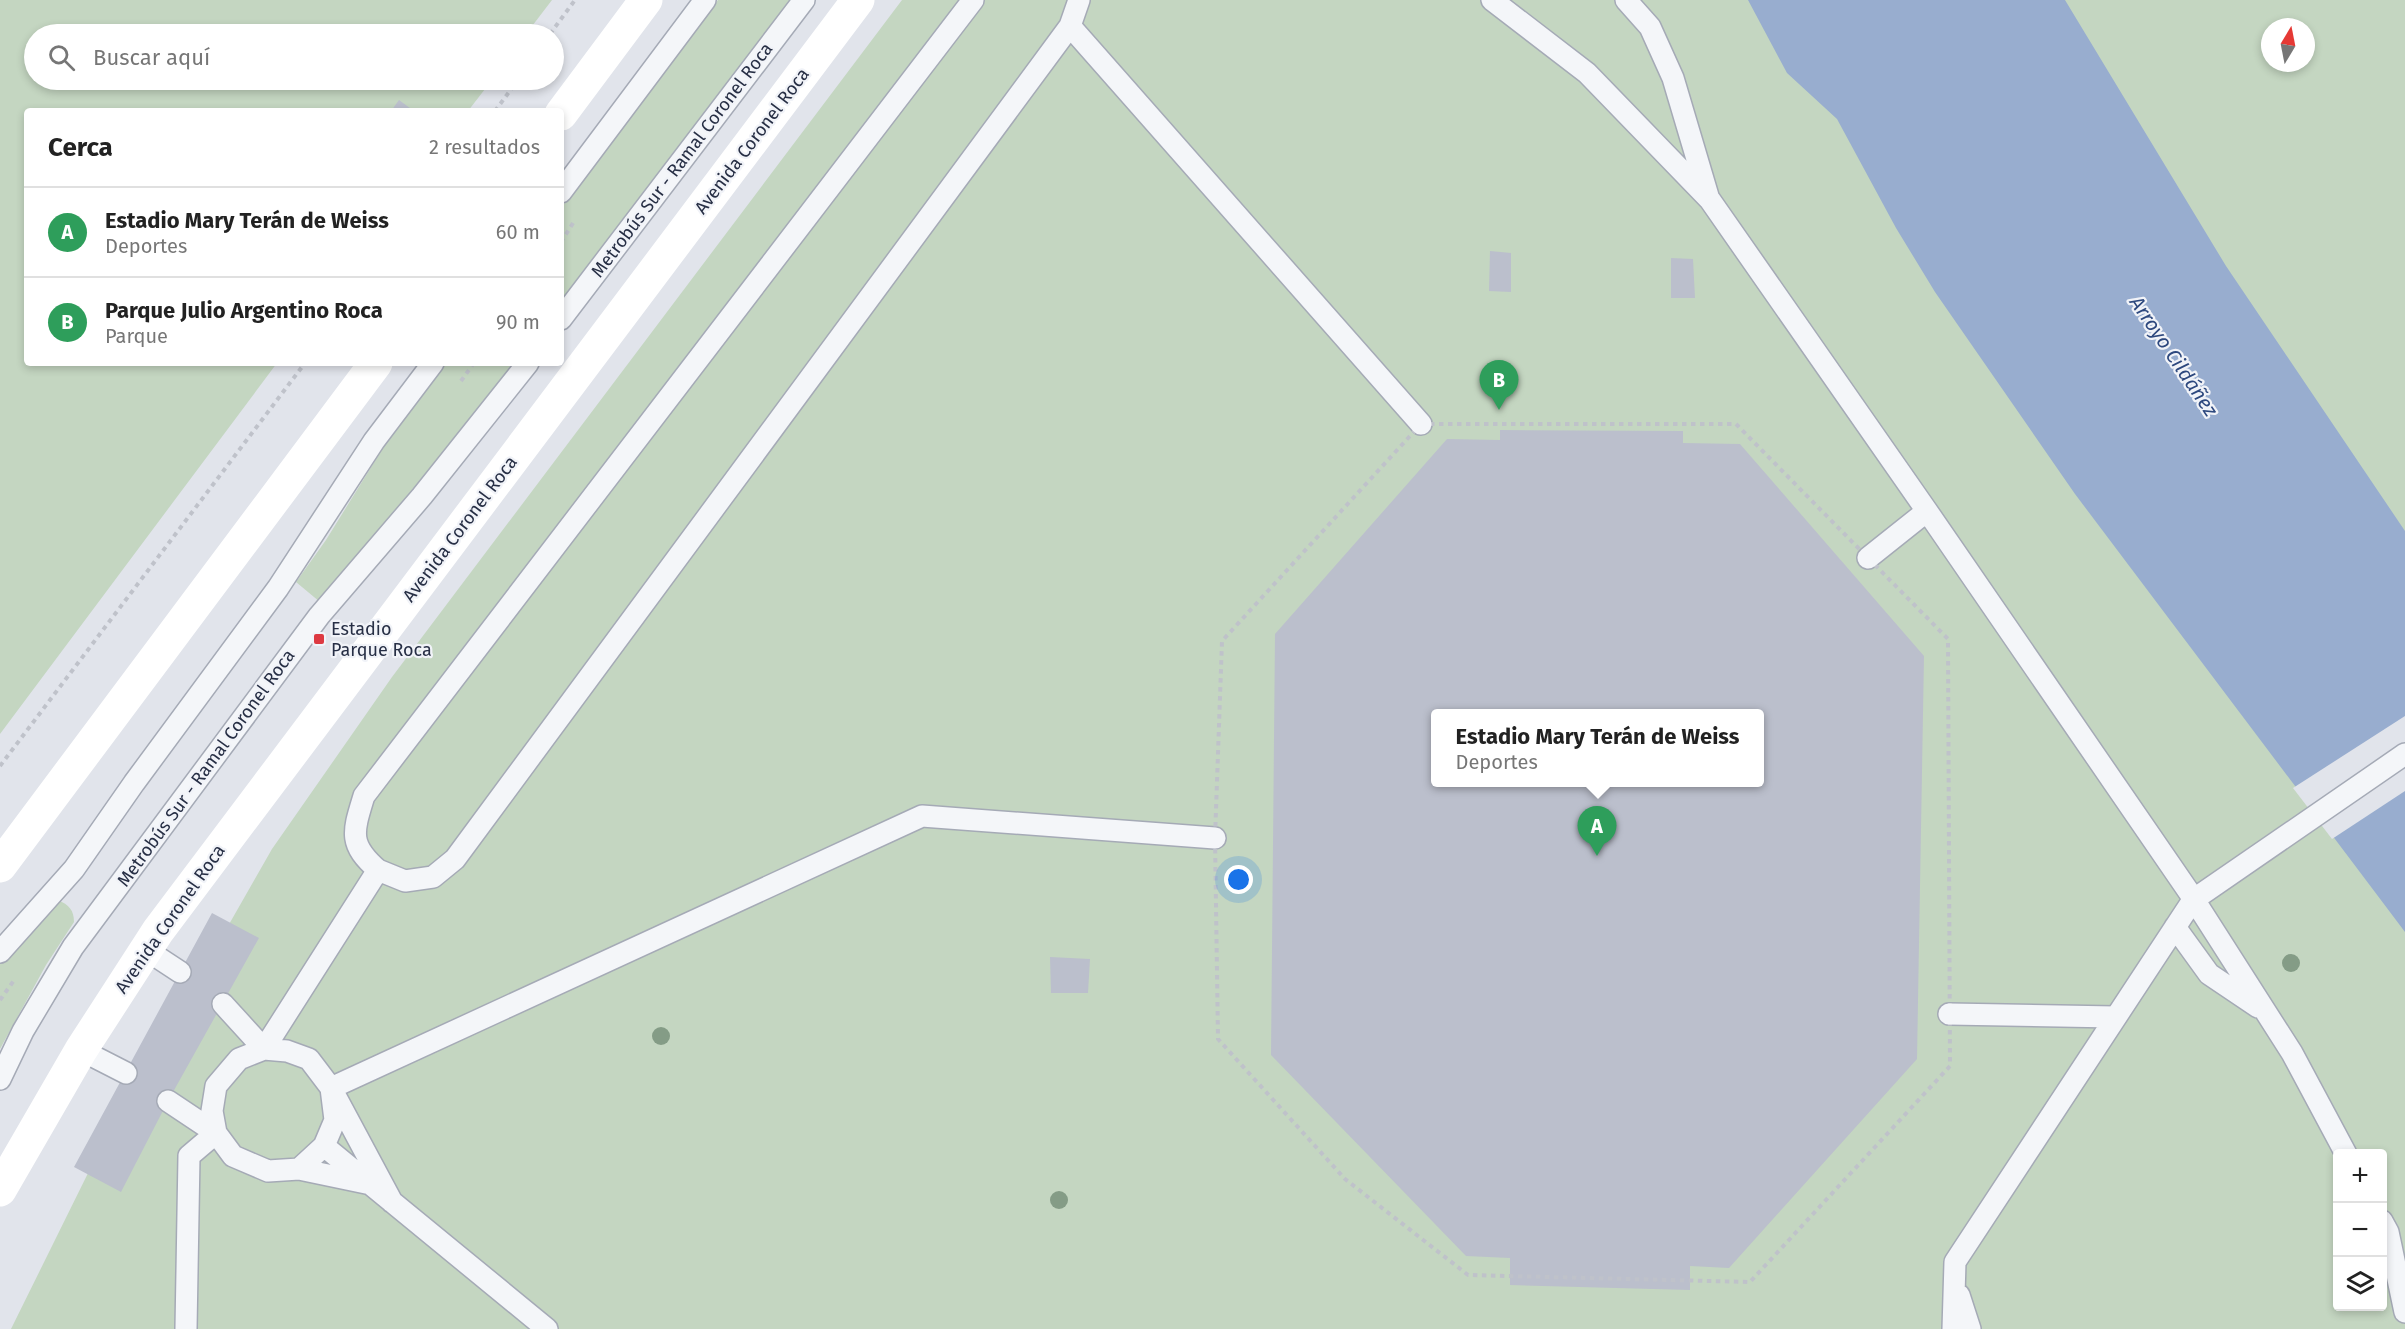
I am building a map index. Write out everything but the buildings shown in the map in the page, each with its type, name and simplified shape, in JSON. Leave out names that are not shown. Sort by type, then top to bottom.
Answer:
[{"type":"main road","points":[[564,110],[646,0]]},
{"type":"main road","name":"Avenida Coronel Roca","points":[[0,1190],[81,1050],[145,949],[858,0]]},
{"type":"main road","points":[[0,866],[374,366]]},
{"type":"lane","points":[[564,188],[705,0]]},
{"type":"lane","name":"Metrobús Sur - Ramal Coronel Roca","points":[[564,315],[804,0]]},
{"type":"lane","points":[[973,0],[364,796],[354,829],[361,855],[378,870],[405,881],[433,877],[455,859],[1070,26],[1079,0]]},
{"type":"lane","points":[[1492,0],[1587,73],[1710,200],[1927,511],[2193,900],[2292,1053],[2343,1149]]},
{"type":"lane","points":[[1626,0],[1650,27],[1673,78],[1710,200]]},
{"type":"lane","points":[[1070,26],[1421,424]]},
{"type":"lane","points":[[0,952],[74,869],[134,783],[278,588],[374,441],[431,366]]},
{"type":"lane","name":"Metrobús Sur - Ramal Coronel Roca","points":[[0,1079],[23,1031],[73,947],[319,616],[422,496],[526,366]]},
{"type":"lane","points":[[1868,558],[1927,511]]},
{"type":"lane","points":[[1953,1329],[1955,1262],[2193,900],[2405,754]]},
{"type":"lane","points":[[331,1088],[922,816],[1215,838]]},
{"type":"lane","points":[[264,1048],[378,870]]},
{"type":"lane","points":[[2175,927],[2209,974],[2266,1012]]},
{"type":"lane","points":[[145,949],[180,972]]},
{"type":"lane","points":[[223,1004],[264,1048]]},
{"type":"lane","points":[[1949,1014],[2115,1017]]},
{"type":"lane","points":[[216,1133],[212,1111],[216,1086],[239,1059],[264,1048],[287,1051],[309,1059],[331,1088],[392,1202]]},
{"type":"lane","points":[[81,1050],[126,1073]]},
{"type":"lane","points":[[299,1169],[324,1146],[335,1120],[331,1088]]},
{"type":"lane","points":[[168,1101],[216,1133],[233,1156],[268,1171],[299,1169],[369,1184]]},
{"type":"lane","points":[[186,1329],[189,1156],[216,1133]]},
{"type":"lane","points":[[324,1146],[547,1329]]},
{"type":"lane","points":[[2387,1230],[2405,1312]]},
{"type":"lane","points":[[1954,1283],[1970,1329]]},
{"type":"path","points":[[557,24],[574,0]]},
{"type":"path","points":[[497,108],[511,90]]},
{"type":"path","points":[[0,766],[303,366]]},
{"type":"path","points":[[1421,424],[1736,424],[1948,639],[1950,1065],[1750,1282],[1468,1275],[1346,1179],[1218,1039],[1215,838],[1222,641],[1421,424]]},
{"type":"green space","points":[[0,0],[552,0],[534,24],[24,24],[24,90],[484,90],[470,108],[24,108],[24,366],[275,366],[0,734]]},
{"type":"green space","points":[[718,0],[790,0],[564,298],[564,204]]},
{"type":"green space","points":[[902,0],[2405,0],[2405,1329],[11,1329],[94,1161],[272,849],[392,677]]},
{"type":"green space","points":[[443,366],[513,366],[436,467],[354,558],[320,602],[296,582],[326,540],[391,435]]},
{"type":"green space","points":[[58,900],[70,908],[74,922],[46,965],[0,1049],[0,961]]},
{"type":"water","name":"Arroyo Cildáñez","points":[[1748,0],[2065,0],[2226,266],[2405,531],[2405,932],[2075,494],[1935,292],[1896,228],[1837,119],[1787,73]]},
{"type":"pier","points":[[2405,716],[2405,791],[2332,839],[2293,788]]},
{"type":"place","name":"Parque Julio Argentino Roca","points":[[1499,410]]},
{"type":"place","name":"Estadio Parque Roca","points":[[319,639]]},
{"type":"place","name":"Estadio Mary Terán de Weiss","points":[[1597,856]]}]
